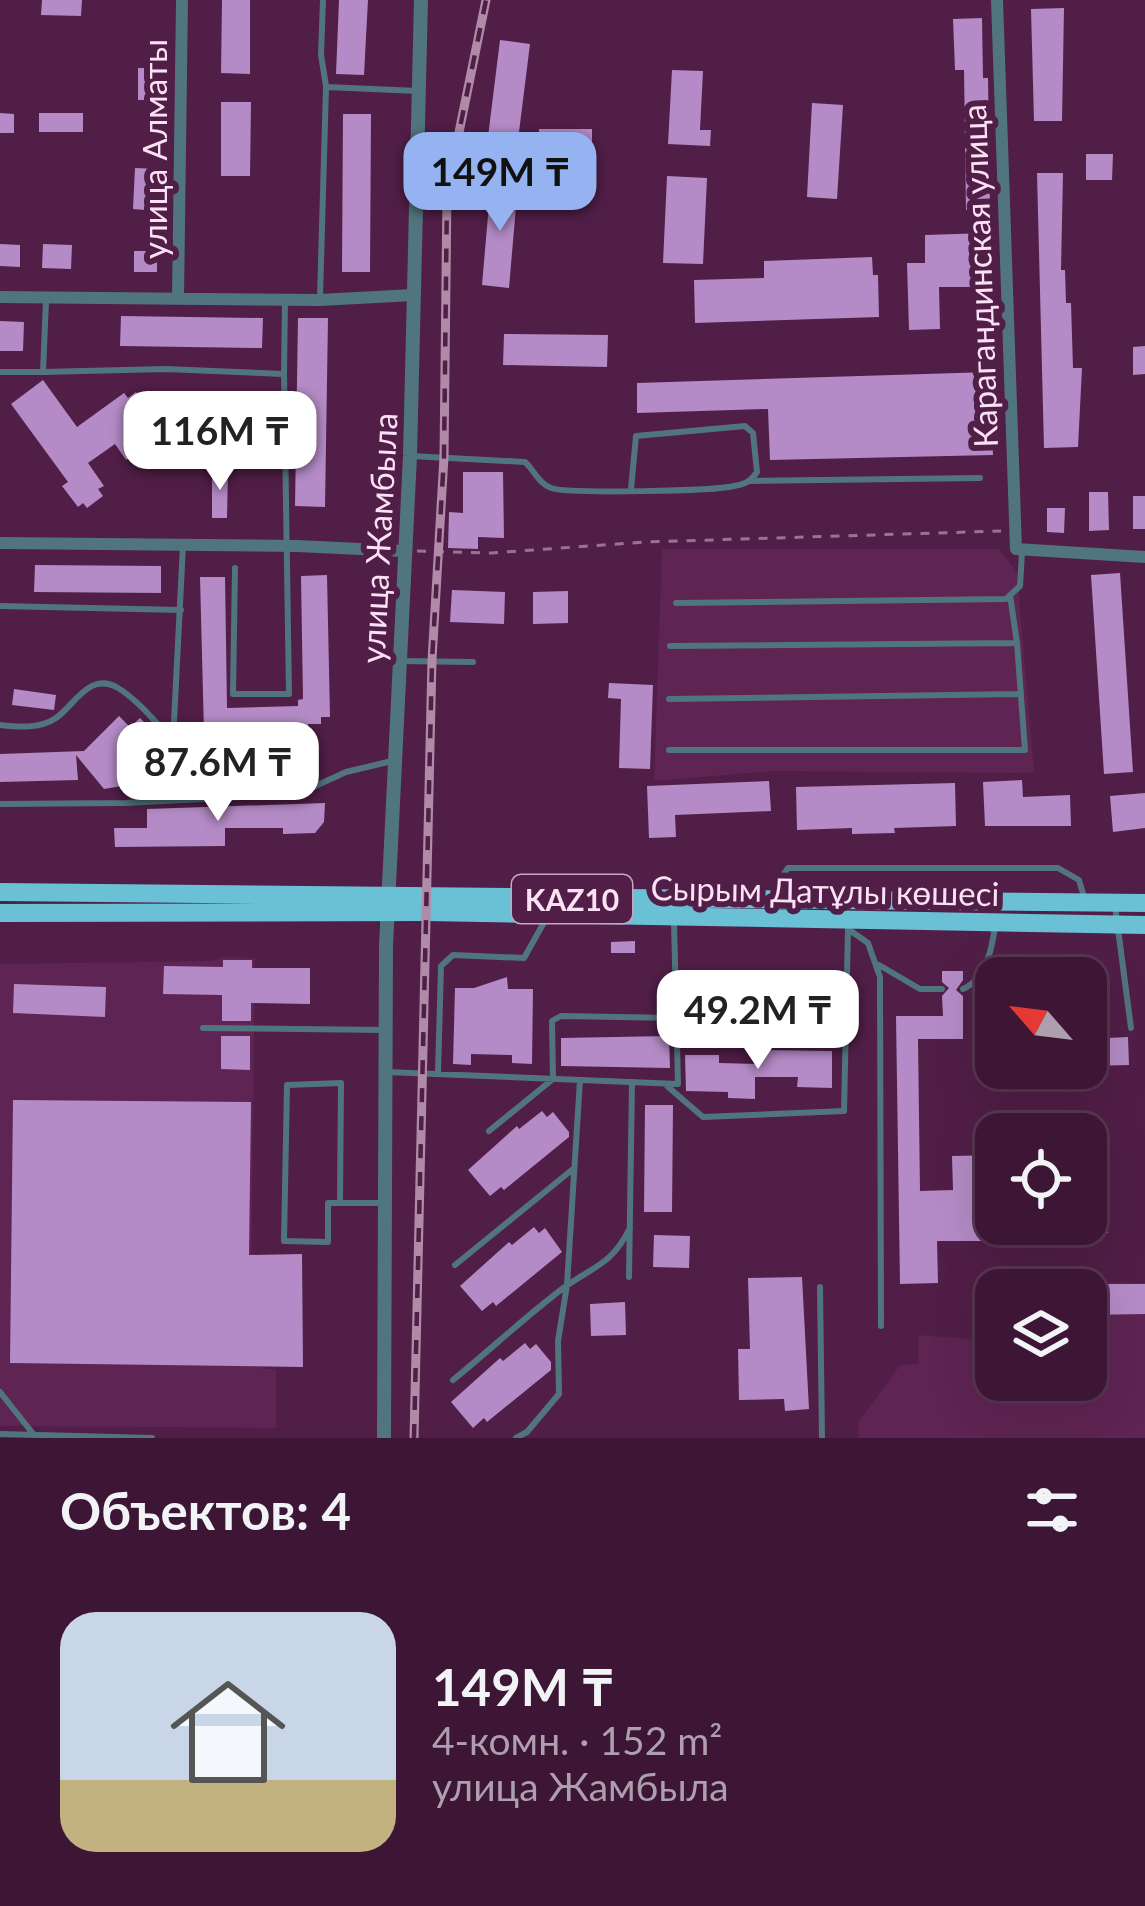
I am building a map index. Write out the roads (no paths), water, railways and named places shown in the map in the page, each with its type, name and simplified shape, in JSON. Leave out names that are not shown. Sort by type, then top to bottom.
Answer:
[{"type":"highway","name":"Сырым Датұлы көшесі","points":[[0,892],[674,919],[1145,925]]},
{"type":"highway","name":"Сырым Датұлы көшесі","points":[[0,913],[782,899],[1145,903]]},
{"type":"street","name":"улица Алматы","points":[[178,298],[182,0]]},
{"type":"street","name":"улица Жамбыла","points":[[384,1438],[386,1030],[410,456],[421,0]]},
{"type":"street","name":"Карагандинская улица","points":[[997,0],[1014,531],[1019,551]]},
{"type":"street","points":[[0,297],[320,300],[413,295]]},
{"type":"street","points":[[0,543],[403,551]]},
{"type":"street","points":[[1019,551],[1145,557]]},
{"type":"lane","points":[[320,300],[326,87],[321,55],[323,0]]},
{"type":"lane","points":[[326,87],[418,91]]},
{"type":"lane","points":[[44,372],[46,297]]},
{"type":"lane","points":[[235,568],[233,694],[289,694],[285,299]]},
{"type":"lane","points":[[0,372],[165,369],[284,374]]},
{"type":"lane","points":[[631,489],[636,436],[691,429],[748,428],[753,433],[758,472],[751,481]]},
{"type":"lane","points":[[410,456],[525,462],[550,488],[729,488],[751,481],[980,478]]},
{"type":"lane","points":[[160,801],[173,741],[183,545]]},
{"type":"lane","points":[[676,603],[1006,599],[1019,586],[1019,551]]},
{"type":"lane","points":[[669,750],[1025,750],[1010,595]]},
{"type":"lane","points":[[0,607],[181,610]]},
{"type":"lane","points":[[670,646],[1016,643]]},
{"type":"lane","points":[[400,661],[473,662]]},
{"type":"lane","points":[[0,725],[28,727],[55,719],[80,693],[104,683],[118,688],[173,741]]},
{"type":"lane","points":[[669,699],[1021,694]]},
{"type":"lane","points":[[0,804],[298,794],[346,772],[396,760]]},
{"type":"lane","points":[[782,899],[781,878],[788,868],[928,867],[1058,868],[1079,880],[1084,900]]},
{"type":"lane","points":[[1114,902],[1131,1028]]},
{"type":"lane","points":[[438,1073],[441,966],[453,955],[524,958],[548,915]]},
{"type":"lane","points":[[386,1072],[678,1084],[674,919]]},
{"type":"lane","points":[[963,988],[971,986],[986,963],[995,923]]},
{"type":"lane","points":[[848,924],[868,943],[879,965],[881,1325]]},
{"type":"lane","points":[[664,1083],[703,1117],[844,1112],[848,924]]},
{"type":"lane","points":[[879,965],[920,989],[942,988]]},
{"type":"lane","points":[[553,1078],[552,1021],[561,1016],[845,1026]]},
{"type":"lane","points":[[203,1028],[386,1030]]},
{"type":"lane","points":[[489,1131],[553,1078]]},
{"type":"lane","points":[[516,1438],[559,1394],[558,1341],[567,1285],[580,1080]]},
{"type":"lane","points":[[629,1276],[632,1082]]},
{"type":"lane","points":[[340,1201],[341,1084],[287,1085],[284,1241],[328,1242],[328,1203],[385,1203]]},
{"type":"lane","points":[[454,1265],[575,1167]]},
{"type":"lane","points":[[454,1380],[567,1285],[600,1269],[620,1249],[630,1228]]},
{"type":"lane","points":[[820,1287],[821,1438]]},
{"type":"lane","points":[[0,1392],[34,1435]]},
{"type":"lane","points":[[0,1434],[152,1438]]},
{"type":"railway","points":[[414,1438],[432,660],[444,457],[447,191],[486,0]]}]
